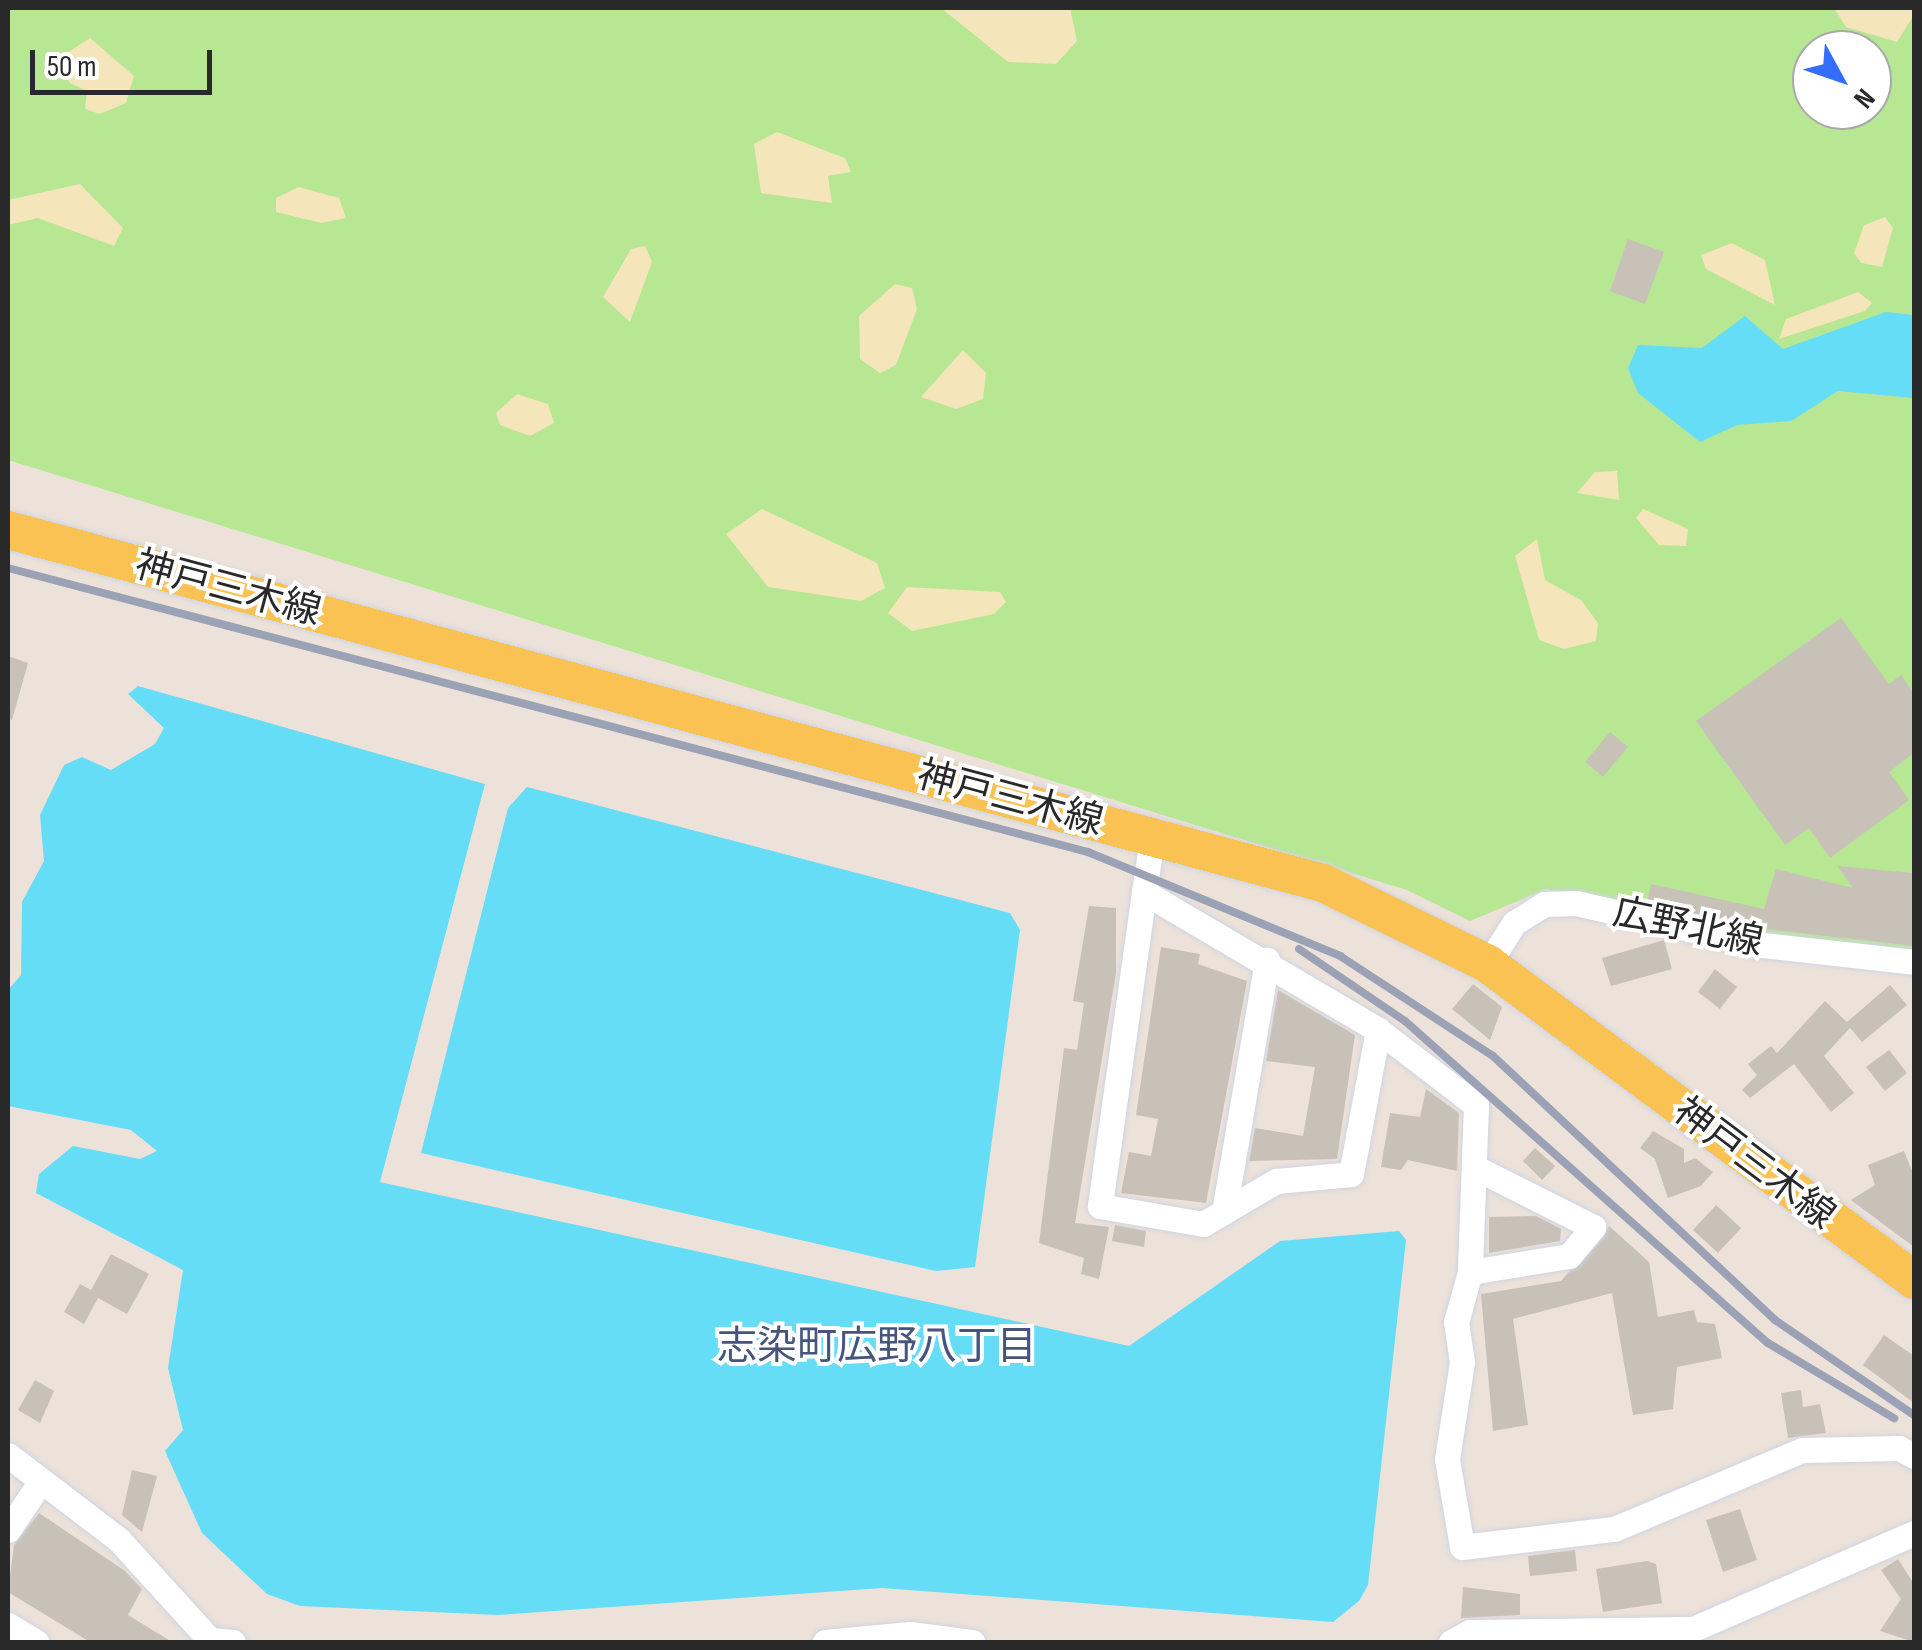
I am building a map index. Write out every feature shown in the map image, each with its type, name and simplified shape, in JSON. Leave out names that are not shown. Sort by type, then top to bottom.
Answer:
[{"type":"main road","name":"神戸三木線","points":[[8,530],[1322,884],[1488,964],[1914,1280]]},
{"type":"street","points":[[1152,838],[1100,1206],[1203,1224],[1276,1182],[1350,1174],[1378,1030]]},
{"type":"street","points":[[1144,892],[1267,960],[1378,1030],[1476,1105],[1478,1169],[1470,1272],[1456,1322],[1462,1362],[1446,1458],[1462,1547],[1614,1529],[1802,1450],[1914,1456]]},
{"type":"street","name":"広野北線","points":[[1488,964],[1514,923],[1545,904],[1576,903],[1754,944],[1914,962]]},
{"type":"street","points":[[1224,1212],[1267,960]]},
{"type":"street","points":[[1470,1272],[1569,1256],[1593,1227],[1478,1169]]},
{"type":"street","points":[[8,1454],[119,1540],[210,1640],[233,1642]]},
{"type":"street","points":[[8,1530],[42,1481]]},
{"type":"street","points":[[1452,1642],[1470,1632],[1533,1636],[1694,1629],[1914,1533]]},
{"type":"street","points":[[8,1624],[36,1642]]},
{"type":"street","points":[[825,1642],[910,1634],[972,1642]]},
{"type":"green space","points":[[8,8],[1914,8],[1914,955],[1872,955],[1546,889],[1470,921],[1407,890],[8,460]]},
{"type":"sand","points":[[941,8],[1070,8],[1077,41],[1056,64],[1008,62]]},
{"type":"sand","points":[[1834,8],[1914,8],[1914,15],[1897,42],[1892,41],[1892,30],[1846,27]]},
{"type":"sand","points":[[90,38],[134,76],[126,103],[100,114],[85,109],[87,91],[70,83],[59,58]]},
{"type":"sand","points":[[777,132],[845,158],[851,172],[828,176],[832,203],[761,193],[754,144]]},
{"type":"sand","points":[[80,184],[123,228],[114,246],[38,218],[8,225],[8,200]]},
{"type":"sand","points":[[299,187],[339,198],[346,218],[321,223],[276,212],[276,198]]},
{"type":"sand","points":[[1885,217],[1893,228],[1882,267],[1861,263],[1854,253],[1864,225]]},
{"type":"sand","points":[[1732,243],[1765,260],[1775,305],[1706,269],[1701,255]]},
{"type":"sand","points":[[645,246],[652,262],[630,322],[603,297],[631,249]]},
{"type":"sand","points":[[895,284],[912,288],[917,309],[896,365],[880,373],[860,359],[859,316]]},
{"type":"sand","points":[[1858,292],[1872,303],[1865,311],[1779,339],[1786,319]]},
{"type":"sand","points":[[963,350],[986,373],[983,399],[956,409],[921,397]]},
{"type":"sand","points":[[517,394],[548,404],[554,423],[530,436],[500,425],[496,413]]},
{"type":"sand","points":[[1617,471],[1619,500],[1577,493],[1595,472]]},
{"type":"sand","points":[[762,509],[877,563],[885,588],[861,601],[768,587],[726,534]]},
{"type":"sand","points":[[1643,509],[1688,529],[1686,546],[1659,545],[1636,518]]},
{"type":"sand","points":[[1537,539],[1545,580],[1581,600],[1598,623],[1596,641],[1564,649],[1539,640],[1515,556]]},
{"type":"sand","points":[[907,587],[1000,592],[1006,602],[994,614],[912,631],[888,613]]},
{"type":"water","points":[[1886,312],[1914,315],[1914,398],[1838,391],[1791,421],[1737,425],[1700,442],[1638,393],[1628,368],[1638,345],[1702,348],[1745,316],[1783,349]]},
{"type":"water","points":[[138,686],[485,784],[380,1182],[1129,1346],[1280,1241],[1399,1231],[1406,1240],[1368,1585],[1359,1601],[1333,1622],[882,1588],[498,1615],[300,1606],[267,1594],[202,1533],[165,1451],[183,1430],[168,1368],[183,1270],[36,1193],[39,1174],[73,1146],[140,1159],[157,1151],[131,1130],[8,1106],[8,990],[21,975],[22,902],[44,861],[40,815],[64,765],[82,757],[111,770],[155,744],[164,728],[128,694]]},
{"type":"water","points":[[527,787],[1010,913],[1020,930],[975,1267],[936,1271],[421,1153],[508,808]]},
{"type":"building","points":[[1628,239],[1664,252],[1645,304],[1610,291]]},
{"type":"building","points":[[1841,618],[1889,684],[1901,675],[1914,694],[1914,753],[1889,772],[1909,800],[1830,858],[1809,828],[1785,845],[1696,721]]},
{"type":"building","points":[[8,656],[28,663],[12,720],[8,719]]},
{"type":"building","points":[[1610,732],[1628,747],[1603,777],[1585,762]]},
{"type":"building","points":[[1837,866],[1914,873],[1914,946],[1757,928],[1647,903],[1651,884],[1764,909],[1776,869],[1853,888]]},
{"type":"building","points":[[1089,906],[1116,908],[1116,973],[1075,1223],[1109,1227],[1099,1279],[1081,1274],[1084,1258],[1039,1243],[1064,1048],[1077,1050],[1084,1003],[1073,1001]]},
{"type":"building","points":[[1664,940],[1672,969],[1611,986],[1602,958]]},
{"type":"building","points":[[1161,947],[1200,954],[1198,964],[1247,981],[1206,1203],[1121,1193],[1129,1152],[1151,1156],[1158,1119],[1136,1115]]},
{"type":"building","points":[[1715,969],[1737,987],[1720,1009],[1698,992]]},
{"type":"building","points":[[1473,984],[1502,1007],[1490,1040],[1452,1009]]},
{"type":"building","points":[[1890,985],[1907,1005],[1862,1042],[1850,1028],[1824,1056],[1854,1093],[1831,1112],[1794,1064],[1750,1098],[1742,1090],[1757,1075],[1748,1064],[1771,1046],[1777,1053],[1825,1001],[1847,1022]]},
{"type":"building","points":[[1278,990],[1355,1035],[1337,1159],[1249,1161],[1255,1128],[1303,1136],[1315,1067],[1266,1061]]},
{"type":"building","points":[[1889,1050],[1907,1073],[1885,1091],[1866,1067]]},
{"type":"building","points":[[1426,1089],[1459,1113],[1457,1171],[1408,1160],[1401,1170],[1381,1167],[1390,1113],[1420,1117]]},
{"type":"building","points":[[1653,1131],[1684,1149],[1684,1163],[1695,1158],[1713,1172],[1701,1186],[1668,1198],[1655,1159],[1640,1148]]},
{"type":"building","points":[[1535,1148],[1555,1166],[1542,1180],[1523,1161]]},
{"type":"building","points":[[1904,1151],[1914,1176],[1914,1247],[1851,1200],[1875,1185],[1868,1165]]},
{"type":"building","points":[[1716,1205],[1741,1228],[1718,1253],[1693,1230]]},
{"type":"building","points":[[1536,1216],[1561,1229],[1560,1241],[1489,1253],[1489,1217]]},
{"type":"building","points":[[1115,1225],[1146,1231],[1144,1247],[1112,1241]]},
{"type":"building","points":[[1609,1226],[1649,1262],[1658,1317],[1694,1310],[1697,1322],[1715,1324],[1722,1358],[1677,1367],[1673,1409],[1633,1415],[1612,1293],[1513,1319],[1528,1425],[1493,1431],[1481,1294],[1561,1281]]},
{"type":"building","points":[[111,1254],[149,1274],[127,1314],[98,1298],[84,1324],[64,1312],[80,1284],[91,1290]]},
{"type":"building","points":[[1884,1335],[1914,1356],[1914,1403],[1863,1365]]},
{"type":"building","points":[[35,1380],[54,1391],[40,1423],[18,1410]]},
{"type":"building","points":[[1801,1390],[1803,1407],[1820,1404],[1826,1433],[1788,1438],[1781,1393]]},
{"type":"building","points":[[132,1470],[157,1476],[142,1532],[122,1515]]},
{"type":"building","points":[[1740,1509],[1757,1560],[1723,1572],[1706,1520]]},
{"type":"building","points":[[39,1513],[125,1571],[142,1589],[128,1615],[172,1642],[90,1642],[8,1592],[14,1545]]},
{"type":"building","points":[[1575,1550],[1577,1571],[1530,1576],[1528,1556]]},
{"type":"building","points":[[1898,1559],[1914,1584],[1914,1642],[1880,1631],[1901,1599],[1881,1570]]},
{"type":"building","points":[[1647,1561],[1656,1564],[1662,1603],[1603,1612],[1596,1569]]},
{"type":"building","points":[[1463,1587],[1520,1594],[1520,1615],[1461,1618]]},
{"type":"railway","points":[[8,568],[1088,852],[1340,956],[1493,1056],[1775,1320],[1914,1415]]},
{"type":"railway","points":[[1299,949],[1405,1021],[1768,1343],[1894,1418]]},
{"type":"district","name":"志染町広野八丁目","points":[[877,1347]]}]
